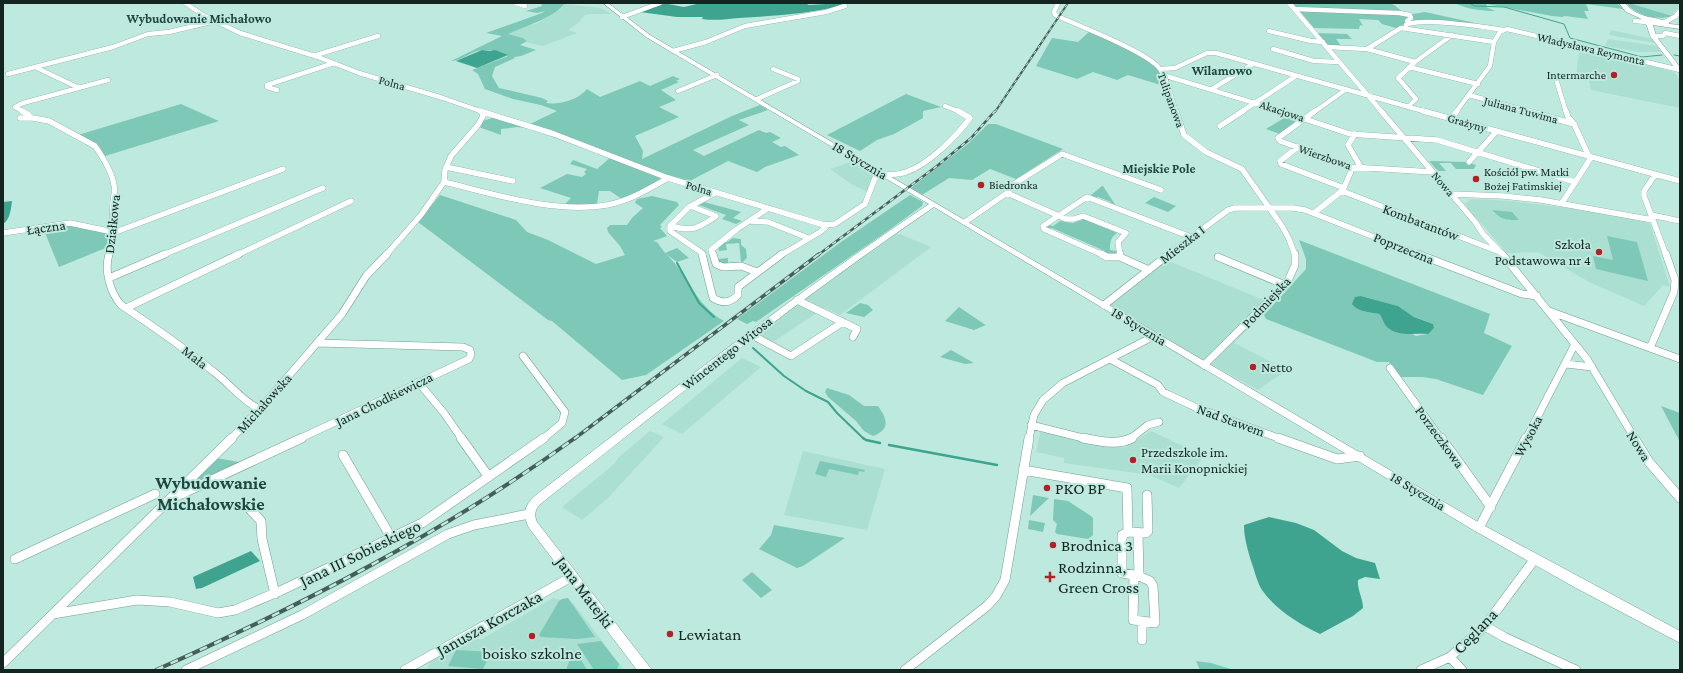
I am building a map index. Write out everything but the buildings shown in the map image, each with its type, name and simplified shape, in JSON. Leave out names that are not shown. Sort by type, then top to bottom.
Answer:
[{"type":"main road","points":[[1622,3],[1630,12],[1646,20],[1663,22],[1680,27]]},
{"type":"main road","points":[[1646,20],[1653,36],[1680,70]]},
{"type":"main road","points":[[1651,29],[1663,22]]},
{"type":"street","name":"Polna","points":[[185,3],[240,32],[334,63],[359,73],[443,98],[482,112],[554,134],[668,178],[827,226]]},
{"type":"street","points":[[516,3],[526,6]]},
{"type":"street","name":"18 Stycznia","points":[[605,3],[648,36],[884,174],[1479,528],[1534,560],[1680,637]]},
{"type":"street","points":[[622,17],[660,3]]},
{"type":"street","name":"Tulipanowa","points":[[1058,3],[1054,12],[1055,15],[1133,50],[1154,62],[1163,75],[1184,135],[1212,156],[1238,166],[1269,208]]},
{"type":"street","name":"Nowa","points":[[1290,3],[1452,194],[1476,223],[1483,234],[1500,252],[1576,344],[1592,367],[1648,462],[1680,498]]},
{"type":"street","points":[[673,51],[706,42],[745,26],[826,12],[845,6]]},
{"type":"street","points":[[1294,8],[1399,13],[1410,15],[1411,18],[1407,21],[1409,23],[1367,49]]},
{"type":"street","points":[[1663,22],[1676,16],[1680,11]]},
{"type":"street","points":[[1663,22],[1672,18]]},
{"type":"street","points":[[8,74],[118,46],[148,34],[169,32],[215,20]]},
{"type":"street","points":[[1634,20],[1646,20]]},
{"type":"street","name":"Władysława Reymonta","points":[[1409,23],[1472,25],[1504,30],[1507,29],[1680,70]]},
{"type":"street","points":[[1401,28],[1494,42]]},
{"type":"street","points":[[1451,119],[1490,66],[1494,42],[1496,37],[1504,30]]},
{"type":"street","points":[[1269,31],[1311,42],[1323,42]]},
{"type":"street","points":[[1653,36],[1663,36],[1665,34],[1680,36]]},
{"type":"street","points":[[313,56],[378,36]]},
{"type":"street","points":[[1408,107],[1416,100],[1415,97],[1398,78],[1415,62],[1452,36]]},
{"type":"street","points":[[1327,48],[1367,49],[1415,62]]},
{"type":"street","points":[[1273,49],[1314,61],[1339,62]]},
{"type":"street","name":"Grażyny","points":[[1160,69],[1175,68],[1207,53],[1216,53],[1680,182]]},
{"type":"street","points":[[277,90],[267,87],[267,85],[334,63]]},
{"type":"street","points":[[1212,89],[1253,64]]},
{"type":"street","points":[[35,67],[79,88]]},
{"type":"street","points":[[1409,67],[1478,84]]},
{"type":"street","points":[[757,99],[798,81],[798,79],[773,69]]},
{"type":"street","name":"Akacjowa","points":[[1163,75],[1355,134],[1437,140],[1575,182]]},
{"type":"street","points":[[678,91],[717,76]]},
{"type":"street","points":[[1220,126],[1296,76]]},
{"type":"street","points":[[1556,79],[1568,117],[1574,124],[1590,159],[1562,203]]},
{"type":"street","points":[[27,117],[29,115],[15,107],[23,103],[108,80]]},
{"type":"street","points":[[1307,119],[1345,90]]},
{"type":"street","name":"Juliana Tuwima","points":[[1469,96],[1574,124]]},
{"type":"street","points":[[675,231],[698,252],[702,253],[713,298],[726,303],[732,301],[738,295],[738,288],[757,272],[808,238],[822,231],[827,226],[835,224],[865,204],[868,200],[874,180],[884,174],[910,172],[941,150],[970,118],[967,114],[945,106]]},
{"type":"street","points":[[481,120],[483,116],[482,112]]},
{"type":"street","points":[[481,120],[495,116]]},
{"type":"street","name":"Działkowa","points":[[20,118],[27,117],[49,121],[98,149],[114,183],[115,190],[112,246],[106,265],[115,298],[127,308]]},
{"type":"street","name":"Wierzbowa","points":[[1307,119],[1278,138],[1280,141],[1358,168],[1432,172]]},
{"type":"street","name":"Michałowska","points":[[3,663],[169,499],[214,457],[259,409],[342,314],[366,276],[399,241],[420,215],[444,182],[446,167],[451,156],[481,120]]},
{"type":"street","points":[[1469,162],[1496,132]]},
{"type":"street","points":[[1314,213],[1343,190],[1352,169],[1360,166],[1348,145],[1355,134]]},
{"type":"street","name":"Kombatantów","points":[[1298,147],[1280,161],[1281,164],[1500,252]]},
{"type":"street","points":[[965,222],[1007,193],[1014,184],[1062,154],[1161,190]]},
{"type":"street","points":[[446,167],[513,181]]},
{"type":"street","points":[[113,232],[283,169]]},
{"type":"street","points":[[1650,348],[1674,292],[1675,280],[1644,196],[1644,191],[1655,174]]},
{"type":"street","points":[[444,182],[555,205],[587,206],[607,204],[640,194],[668,178]]},
{"type":"street","points":[[109,278],[323,188]]},
{"type":"street","points":[[690,206],[716,216],[694,231],[670,231],[670,226],[683,211],[690,206],[715,192]]},
{"type":"street","points":[[1007,193],[1058,216],[1071,220],[1083,216],[1126,233],[1118,242],[1120,257]]},
{"type":"street","points":[[1452,194],[1503,196],[1562,203],[1652,218],[1680,221]]},
{"type":"street","points":[[1149,270],[1120,257],[1107,257],[1044,229],[1043,226],[1087,197],[1191,237]]},
{"type":"street","points":[[127,308],[351,201]]},
{"type":"street","name":"Wincentego Witosa","points":[[528,514],[533,504],[540,498],[750,334],[934,204]]},
{"type":"street","name":"Mieszka I","points":[[1104,305],[1191,237],[1231,208],[1269,208]]},
{"type":"street","name":"Poprzeczna","points":[[1269,208],[1293,208],[1314,213],[1468,274],[1522,294],[1537,296]]},
{"type":"street","name":"Podmiejska","points":[[1204,365],[1285,285],[1294,270],[1296,260],[1291,242],[1269,208]]},
{"type":"street","points":[[757,272],[741,266],[722,267],[716,264],[711,250],[767,209]]},
{"type":"street","points":[[750,221],[768,222],[808,238]]},
{"type":"street","name":"Łączna","points":[[3,233],[70,223],[113,232]]},
{"type":"street","points":[[1218,257],[1285,285]]},
{"type":"street","points":[[797,300],[857,329],[853,337]]},
{"type":"street","name":"Mała","points":[[127,308],[178,343],[221,378],[247,403],[259,409]]},
{"type":"street","points":[[1549,311],[1680,360]]},
{"type":"street","points":[[750,334],[791,356],[843,322]]},
{"type":"street","points":[[905,670],[986,606],[1001,589],[1007,572],[1031,425],[1037,407],[1051,391],[1064,383],[1154,336]]},
{"type":"street","name":"Jana Chodkiewicza","points":[[169,499],[300,440],[418,382],[469,359],[471,355],[470,350],[464,347],[317,343]]},
{"type":"street","name":"Wysoka","points":[[1479,528],[1576,344]]},
{"type":"street","name":"Jana III Sobieskiego","points":[[53,614],[137,600],[170,602],[218,613],[236,610],[275,594],[392,539],[422,523],[555,430],[562,423],[565,412],[523,356]]},
{"type":"street","name":"Nad Stawem","points":[[1110,359],[1158,385],[1163,392],[1197,408],[1337,459],[1360,456]]},
{"type":"street","points":[[1566,364],[1592,367]]},
{"type":"street","name":"Porzeczkowa","points":[[1390,368],[1491,507]]},
{"type":"street","points":[[418,382],[444,413],[488,476]]},
{"type":"street","points":[[1031,425],[1091,438],[1122,442],[1129,439],[1147,425],[1159,422]]},
{"type":"street","points":[[343,455],[392,539]]},
{"type":"street","points":[[1023,470],[1127,488],[1128,532]]},
{"type":"street","points":[[15,559],[155,494]]},
{"type":"street","points":[[1138,534],[1136,575],[1134,620],[1155,623],[1153,586],[1150,581],[1136,575],[1122,573],[1122,535],[1128,532],[1146,534],[1149,528],[1147,495]]},
{"type":"street","points":[[247,506],[262,521],[262,539],[275,594]]},
{"type":"street","points":[[186,670],[302,614],[448,534],[474,525],[528,514]]},
{"type":"street","name":"Jana Matejki","points":[[528,514],[533,525],[645,670]]},
{"type":"street","name":"Ceglana","points":[[1421,670],[1450,657],[1484,626],[1534,560]]},
{"type":"street","name":"Janusza Korczaka","points":[[405,670],[573,576]]},
{"type":"street","points":[[1142,621],[1142,640]]},
{"type":"street","points":[[1484,626],[1504,638],[1576,670]]},
{"type":"street","points":[[1450,657],[1462,670]]},
{"type":"shaded area","points":[[565,3],[561,8],[547,17],[508,34],[523,38],[527,41],[520,45],[536,50],[514,57],[515,58],[495,67],[492,76],[499,88],[542,98],[548,101],[546,103],[557,103],[574,99],[587,89],[600,97],[640,81],[650,86],[673,76],[680,79],[676,81],[679,82],[661,90],[676,100],[659,107],[679,117],[635,136],[643,151],[642,159],[732,116],[760,105],[768,110],[739,120],[749,125],[693,150],[704,156],[759,130],[766,133],[770,132],[781,138],[772,142],[781,147],[785,146],[799,155],[765,167],[757,172],[728,161],[688,182],[654,172],[528,125],[557,111],[541,105],[513,99],[485,89],[478,74],[472,70],[508,56],[493,51],[481,50],[451,61],[502,36],[486,33],[542,13],[545,11],[537,13],[526,11],[542,6],[541,4]]},
{"type":"shaded area","points":[[663,3],[684,7],[701,3],[805,3],[809,5],[843,3],[840,6],[828,9],[803,13],[721,20],[702,19],[703,17],[677,17],[640,12]]},
{"type":"shaded area","points":[[1293,3],[1388,3],[1394,5],[1407,14],[1425,12],[1475,23],[1411,21],[1396,28],[1382,24],[1378,20],[1359,19],[1363,26],[1360,25],[1359,29],[1314,28]]},
{"type":"shaded area","points":[[1454,3],[1617,3],[1623,9],[1586,4],[1589,11],[1584,11],[1588,19],[1552,16],[1487,4],[1486,7],[1495,11],[1479,10]]},
{"type":"shaded area","points":[[1626,3],[1672,16],[1660,18],[1647,16],[1635,11]]},
{"type":"shaded area","points":[[1629,3],[1680,3],[1680,5],[1672,16]]},
{"type":"shaded area","points":[[564,4],[600,8],[612,14],[588,14],[568,30],[577,33],[543,46],[525,42],[527,41],[523,38],[507,34],[528,25],[536,24],[562,8]]},
{"type":"shaded area","points":[[1611,30],[1652,39],[1655,43],[1609,35]]},
{"type":"shaded area","points":[[1090,31],[1138,54],[1160,70],[1164,86],[1128,75],[1117,80],[1093,72],[1077,79],[1036,66],[1052,38],[1078,42]]},
{"type":"shaded area","points":[[1316,33],[1347,34],[1352,39],[1336,39],[1342,47],[1333,46],[1325,42]]},
{"type":"shaded area","points":[[1608,39],[1657,46],[1661,52],[1639,52],[1605,46]]},
{"type":"shaded area","points":[[1580,47],[1674,72],[1680,80],[1680,108],[1591,90],[1588,77],[1576,75]]},
{"type":"shaded area","points":[[482,50],[495,50],[508,55],[477,68],[456,61]]},
{"type":"shaded area","points":[[906,94],[941,107],[923,111],[923,118],[894,134],[877,140],[860,151],[827,135]]},
{"type":"shaded area","points":[[181,104],[219,121],[105,156],[99,146],[78,135]]},
{"type":"shaded area","points":[[1289,115],[1300,118],[1280,134],[1266,129]]},
{"type":"shaded area","points":[[496,117],[552,134],[602,154],[526,128],[517,127],[501,129],[501,135],[479,127],[482,121]]},
{"type":"shaded area","points":[[988,124],[996,124],[1063,149],[1016,179],[990,169],[972,180],[949,178],[922,195],[911,188],[969,143]]},
{"type":"shaded area","points":[[611,157],[665,179],[639,193],[622,199],[610,191],[599,191],[597,204],[565,204],[571,198],[540,188],[567,174],[582,177],[586,174],[584,172],[587,169],[570,164],[573,160],[597,169]]},
{"type":"shaded area","points":[[854,161],[877,175],[870,181],[868,192],[853,185],[830,169]]},
{"type":"shaded area","points":[[1429,161],[1466,162],[1476,165],[1474,169],[1456,169],[1451,163],[1439,163],[1446,171],[1438,171]]},
{"type":"shaded area","points":[[1102,186],[1116,206],[1109,204],[1111,202],[1098,197],[1095,198],[1091,195]]},
{"type":"shaded area","points":[[440,195],[516,220],[527,232],[548,240],[596,264],[625,255],[620,246],[608,232],[607,228],[610,225],[627,225],[643,208],[635,203],[637,199],[652,196],[677,202],[679,205],[660,225],[662,227],[660,228],[667,236],[653,241],[657,242],[665,253],[677,248],[689,258],[677,262],[666,254],[706,307],[724,321],[646,375],[622,380],[552,321],[548,320],[418,222]]},
{"type":"shaded area","points":[[910,195],[923,202],[922,206],[756,322],[753,321],[747,324],[737,319],[841,242]]},
{"type":"shaded area","points":[[1154,197],[1176,206],[1168,212],[1145,203]]},
{"type":"shaded area","name":"Szkoła Podstawowa nr 4","points":[[1472,199],[1569,207],[1644,221],[1650,224],[1670,287],[1663,285],[1644,306],[1589,282],[1538,252],[1507,253],[1464,204]]},
{"type":"shaded area","points":[[12,201],[9,217],[3,224],[3,202]]},
{"type":"shaded area","points":[[704,202],[741,212],[733,218],[742,221],[736,224],[722,219],[726,215],[699,205]]},
{"type":"shaded area","points":[[1492,210],[1512,212],[1519,220],[1504,219]]},
{"type":"shaded area","points":[[1085,219],[1117,233],[1112,239],[1110,245],[1110,250],[1116,251],[1116,253],[1113,255],[1103,253],[1105,251],[1052,228],[1049,229],[1046,227],[1048,225],[1053,226],[1060,221],[1073,223]]},
{"type":"shaded area","points":[[68,224],[110,233],[108,247],[59,267],[43,228]]},
{"type":"shaded area","points":[[894,234],[902,235],[931,247],[840,315],[824,308],[770,344],[755,335],[758,331]]},
{"type":"shaded area","points":[[1607,236],[1637,242],[1648,281],[1596,269],[1593,256],[1613,260]]},
{"type":"shaded area","points":[[733,238],[741,239],[741,245],[746,249],[747,258],[739,265],[720,265],[718,259],[728,258],[728,263],[741,262],[739,243],[726,244],[727,250],[719,251],[718,246],[723,241],[727,242]]},
{"type":"shaded area","points":[[1299,240],[1490,314],[1484,333],[1512,346],[1483,395],[1436,379],[1422,377],[1400,377],[1389,362],[1377,362],[1266,319],[1264,315],[1306,269],[1306,259]],"holes":[[[1361,296],[1398,306],[1414,317],[1433,324],[1427,334],[1416,336],[1382,318],[1379,314],[1372,312]]]},
{"type":"shaded area","points":[[1159,257],[1273,304],[1234,343],[1287,370],[1258,390],[1213,365],[1205,371],[1097,305]]},
{"type":"shaded area","points":[[1361,296],[1398,306],[1414,317],[1433,324],[1434,328],[1428,334],[1406,334],[1391,330],[1387,327],[1379,314],[1357,309],[1352,304],[1355,297]]},
{"type":"shaded area","points":[[860,303],[868,305],[873,310],[864,317],[846,313]]},
{"type":"shaded area","points":[[959,307],[986,325],[974,330],[945,321]]},
{"type":"shaded area","points":[[951,350],[974,363],[965,364],[940,357]]},
{"type":"shaded area","points":[[742,358],[761,367],[682,434],[662,424]]},
{"type":"shaded area","points":[[827,388],[849,395],[864,406],[878,406],[884,415],[886,423],[883,430],[873,436],[864,431],[856,421],[828,397],[825,392]]},
{"type":"shaded area","points":[[1661,406],[1680,413],[1680,442]]},
{"type":"shaded area","name":"Przedszkole im. Marii Konopnickiej","points":[[1041,429],[1124,448],[1151,431],[1204,456],[1179,488],[1150,475],[1064,463],[1064,458],[1036,452]]},
{"type":"shaded area","points":[[650,431],[664,437],[608,498],[582,520],[562,507],[614,464],[619,457]]},
{"type":"shaded area","points":[[803,451],[885,469],[867,530],[784,515]]},
{"type":"shaded area","points":[[216,458],[245,463],[182,492]]},
{"type":"shaded area","points":[[820,461],[865,470],[864,472],[859,471],[858,475],[829,469],[826,477],[815,474]]},
{"type":"shaded area","points":[[1033,495],[1049,498],[1030,516]]},
{"type":"shaded area","points":[[1054,499],[1068,501],[1091,516],[1093,518],[1093,535],[1088,539],[1057,534],[1055,532],[1057,524],[1053,520]]},
{"type":"shaded area","points":[[1269,517],[1296,523],[1314,530],[1342,551],[1356,558],[1375,563],[1380,579],[1365,577],[1358,580],[1358,587],[1363,608],[1353,616],[1320,634],[1296,621],[1274,604],[1259,584],[1245,540],[1244,530],[1244,525]]},
{"type":"shaded area","points":[[1029,520],[1045,523],[1043,532],[1028,529]]},
{"type":"shaded area","points":[[774,525],[845,538],[803,566],[797,568],[759,549],[771,535]]},
{"type":"shaded area","points":[[251,551],[260,561],[202,588],[196,589],[193,577]]},
{"type":"shaded area","points":[[752,572],[772,590],[761,598],[742,580]]},
{"type":"shaded area","points":[[553,598],[573,603],[624,670],[427,670],[430,662],[472,639],[482,639]]},
{"type":"shaded area","points":[[568,598],[595,637],[576,639],[541,637],[539,635],[559,601]]},
{"type":"shaded area","points":[[601,641],[619,664],[617,670],[594,670],[577,644]]},
{"type":"shaded area","points":[[456,650],[491,652],[483,669],[448,666]]},
{"type":"shaded area","points":[[573,651],[576,651],[587,670],[566,670]]},
{"type":"shaded area","points":[[1196,661],[1211,663],[1234,670],[1200,670]]},
{"type":"waterway","points":[[1469,3],[1475,6],[1504,7],[1564,24],[1570,38],[1642,57],[1662,55]]},
{"type":"waterway","points":[[1674,55],[1680,56]]},
{"type":"waterway","points":[[677,263],[699,303],[714,317]]},
{"type":"waterway","points":[[753,348],[784,376],[806,391],[828,402],[837,413],[864,439]]},
{"type":"waterway","points":[[863,438],[880,443]]},
{"type":"waterway","points":[[889,445],[997,465]]},
{"type":"railway","points":[[995,112],[1068,3]]},
{"type":"railway","points":[[818,255],[937,166],[971,138],[995,111]]},
{"type":"railway","points":[[574,439],[819,254]]},
{"type":"railway","points":[[156,670],[265,620],[372,565],[475,505],[575,438]]},
{"type":"place","name":"Intermarche","points":[[1614,75]]},
{"type":"place","name":"Kościół pw. Matki Bożej Fatimskiej","points":[[1476,179]]},
{"type":"place","name":"Biedronka","points":[[981,185]]},
{"type":"place","name":"Szkoła Podstawowa nr 4","points":[[1599,252]]},
{"type":"place","name":"Netto","points":[[1253,367]]},
{"type":"place","name":"Przedszkole im. Marii Konopnickiej","points":[[1133,460]]},
{"type":"place","name":"PKO BP","points":[[1047,488]]},
{"type":"place","name":"Brodnica 3","points":[[1053,545]]},
{"type":"place","name":"Rodzinna, Green Cross","points":[[1050,577]]},
{"type":"place","name":"Lewiatan","points":[[670,634]]},
{"type":"place","name":"boisko szkolne","points":[[532,636]]},
{"type":"district","name":"Wybudowanie Michałowo","points":[[199,18]]},
{"type":"district","name":"Wilamowo","points":[[1222,70]]},
{"type":"district","name":"Miejskie Pole","points":[[1159,168]]},
{"type":"district","name":"Wybudowanie Michałowskie","points":[[211,493]]}]
